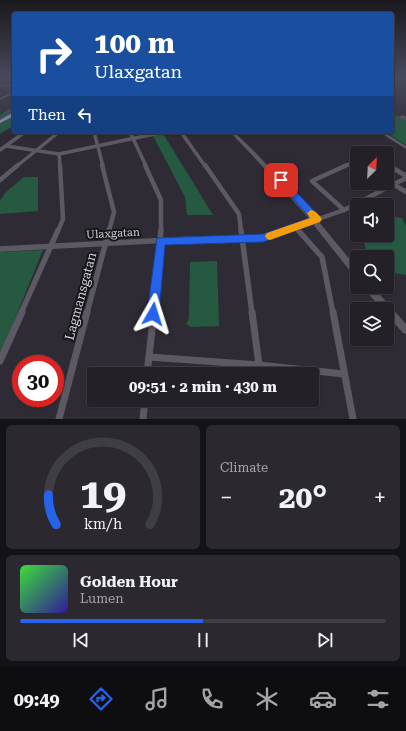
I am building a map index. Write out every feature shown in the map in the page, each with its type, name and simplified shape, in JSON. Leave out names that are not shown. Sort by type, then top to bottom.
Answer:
[{"type":"highway","points":[[0,121],[12,113]]},
{"type":"main road","points":[[235,134],[315,220],[350,261]]},
{"type":"main road","points":[[315,220],[350,265]]},
{"type":"main road","points":[[374,294],[406,330]]},
{"type":"main road","points":[[378,294],[406,324]]},
{"type":"street","points":[[0,150],[22,134]]},
{"type":"street","points":[[0,180],[57,134]]},
{"type":"street","name":"Lagmansgatan","points":[[59,419],[114,209],[95,134]]},
{"type":"street","points":[[131,134],[161,200],[161,241],[148,367]]},
{"type":"street","points":[[6,146],[59,154],[155,134]]},
{"type":"street","points":[[182,134],[238,212],[241,221],[259,365]]},
{"type":"street","points":[[384,134],[406,148]]},
{"type":"street","points":[[0,361],[63,216],[59,154]]},
{"type":"street","points":[[344,210],[312,181],[350,165]]},
{"type":"street","points":[[394,169],[406,177]]},
{"type":"street","name":"Ulaxgatan","points":[[394,183],[406,177]]},
{"type":"street","points":[[394,185],[406,192]]},
{"type":"street","name":"Ulaxgatan","points":[[0,249],[161,241],[263,238],[344,210],[382,190]]},
{"type":"street","points":[[296,227],[323,260],[353,419]]},
{"type":"street","points":[[149,357],[259,365],[344,374]]},
{"type":"street","points":[[143,419],[144,407]]},
{"type":"green space","points":[[12,107],[12,126],[0,134],[0,115]]},
{"type":"green space","points":[[394,115],[406,117],[406,145],[388,134],[394,134]]},
{"type":"green space","points":[[152,134],[163,134],[213,215],[187,215],[185,197]]},
{"type":"green space","points":[[24,177],[38,177],[38,211],[0,214],[0,201],[5,193]]},
{"type":"green space","points":[[394,217],[402,218],[406,226],[406,275],[394,273],[394,250],[366,250],[364,242],[394,242]]},
{"type":"green space","points":[[43,250],[0,355],[0,252]]},
{"type":"green space","points":[[217,261],[219,326],[191,327],[186,324],[189,318],[190,262]]},
{"type":"slow traffic","points":[[270,236],[317,219],[311,213]]},
{"type":"route","points":[[153,314],[161,241],[263,238],[317,219],[281,180]]}]
